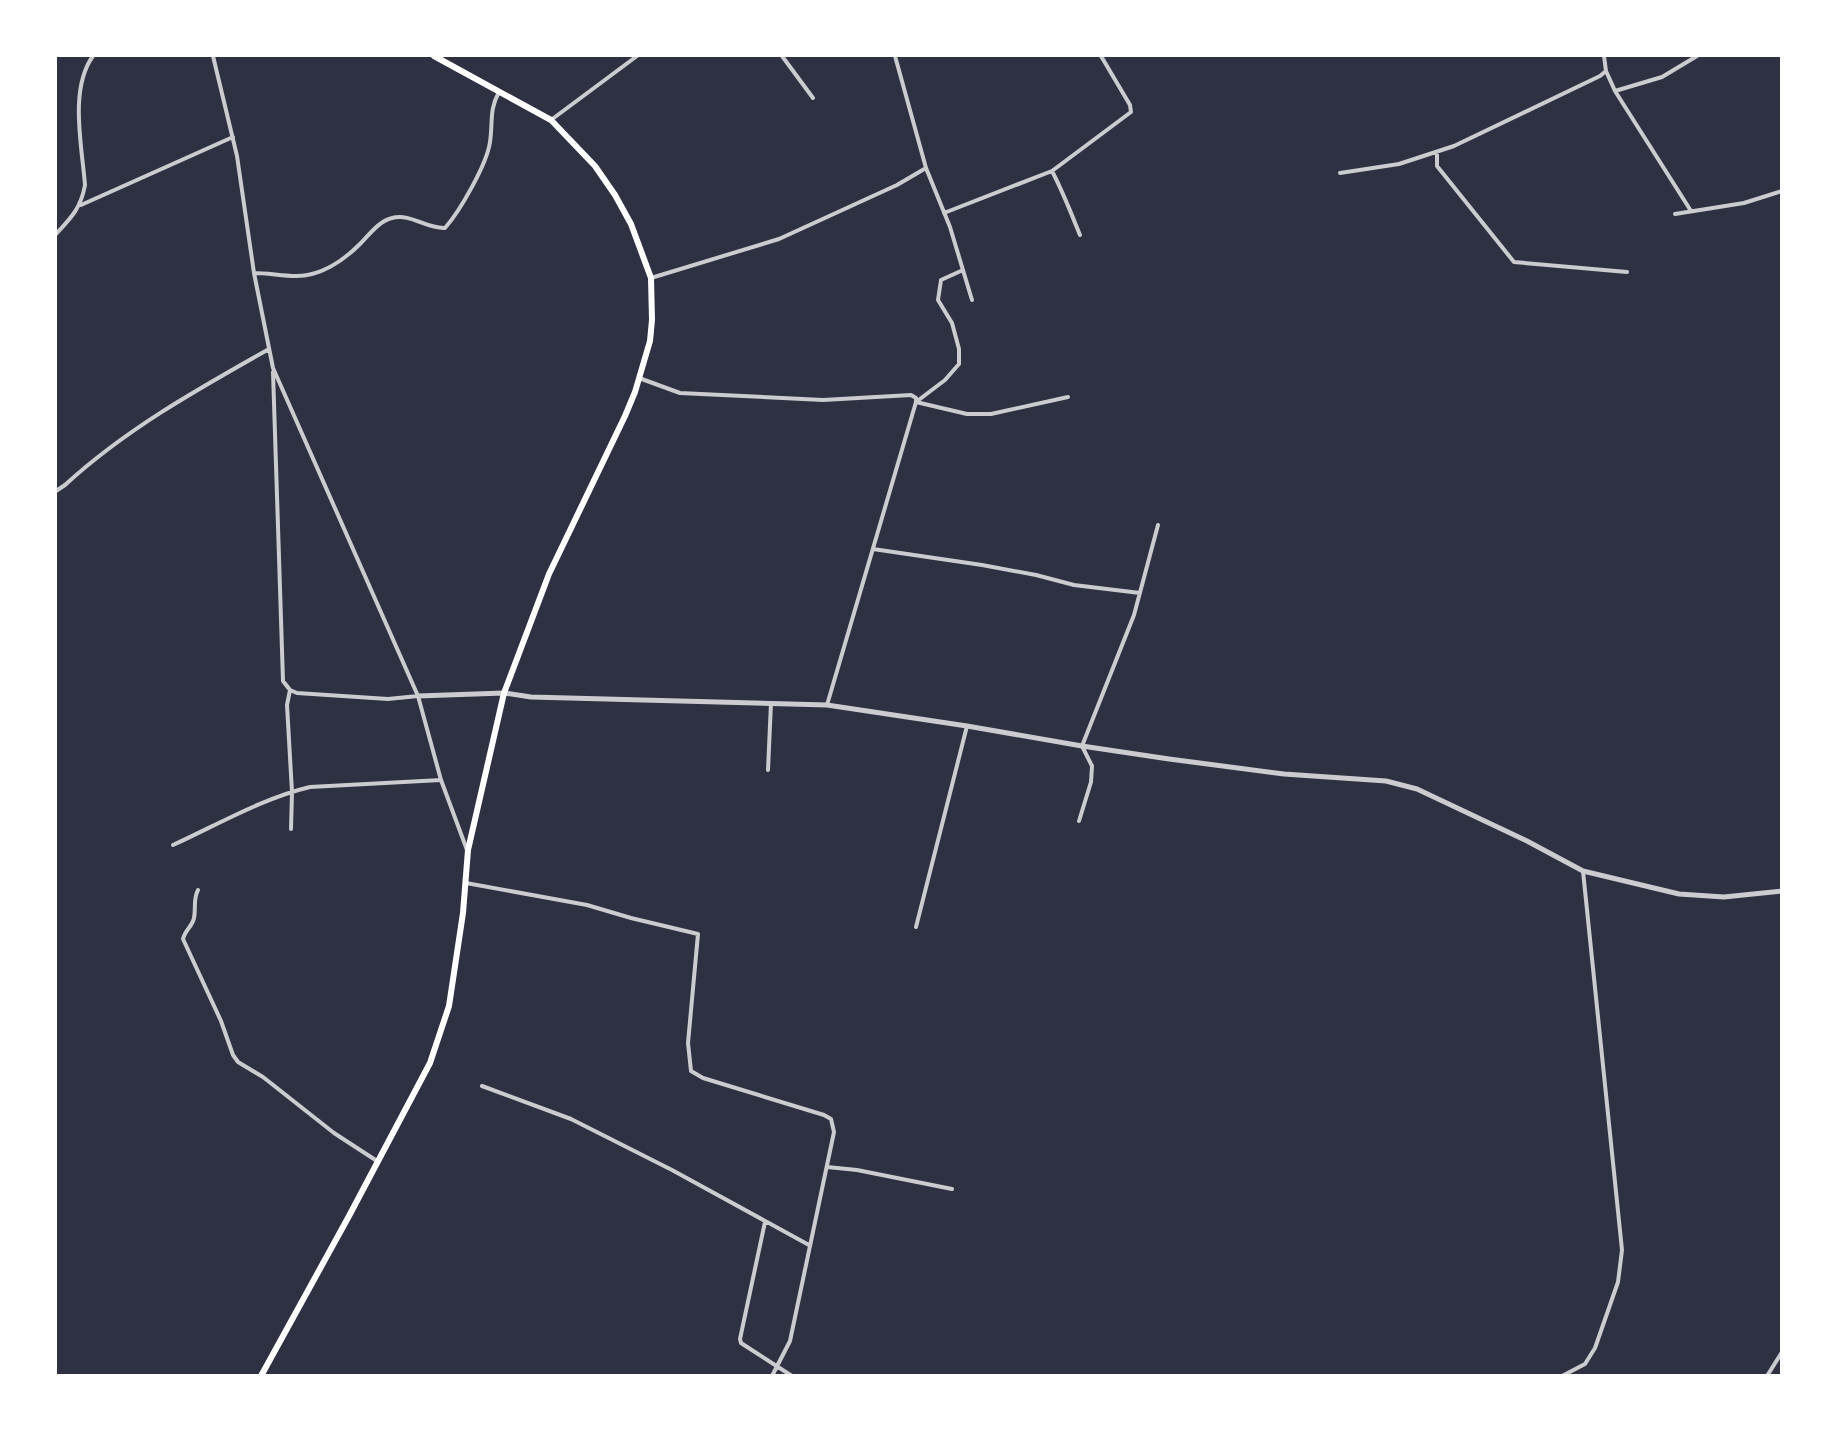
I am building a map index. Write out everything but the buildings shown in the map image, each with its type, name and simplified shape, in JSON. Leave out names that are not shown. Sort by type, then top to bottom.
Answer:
[{"type":"main road","points":[[261,1376],[430,1063],[449,1006],[458,960],[468,850],[504,693],[549,574],[625,416],[639,378],[652,327],[651,278],[631,224],[595,165],[550,120],[434,56]]},
{"type":"street","points":[[80,206],[85,186],[80,99],[83,75],[93,56]]},
{"type":"street","points":[[213,56],[233,137],[254,273],[273,368],[282,670],[283,681],[290,690],[297,693],[388,699],[504,693],[531,697],[827,705],[1082,746],[1274,772],[1401,784],[1417,789],[1527,841],[1583,871],[1678,894],[1724,897],[1782,891]]},
{"type":"street","points":[[550,120],[637,56]]},
{"type":"street","points":[[782,56],[813,98]]},
{"type":"street","points":[[895,56],[926,168],[944,213],[972,300]]},
{"type":"street","points":[[944,213],[1052,171],[1131,112],[1130,105],[1101,56]]},
{"type":"street","points":[[1604,56],[1606,71],[1615,91],[1691,212]]},
{"type":"street","points":[[1615,91],[1662,77],[1696,56]]},
{"type":"street","points":[[1340,173],[1399,164],[1437,152],[1591,82],[1606,71]]},
{"type":"street","points":[[254,273],[295,276],[322,271],[356,248],[385,220],[403,217],[445,228],[466,196],[483,163],[490,143],[492,104],[499,92]]},
{"type":"street","points":[[56,234],[80,206],[233,137]]},
{"type":"street","points":[[1437,152],[1437,166],[1515,262],[1627,272]]},
{"type":"street","points":[[651,278],[779,239],[926,168]]},
{"type":"street","points":[[1052,171],[1065,195],[1080,235]]},
{"type":"street","points":[[1675,214],[1743,203],[1782,191]]},
{"type":"street","points":[[916,402],[945,380],[959,364],[959,349],[952,323],[938,300],[941,280],[963,270]]},
{"type":"street","points":[[56,491],[123,438],[174,404],[269,349]]},
{"type":"street","points":[[273,368],[418,696],[441,780],[468,850]]},
{"type":"street","points":[[639,378],[680,393],[823,400],[914,396],[916,402],[827,705]]},
{"type":"street","points":[[916,402],[967,414],[991,414],[1068,396]]},
{"type":"street","points":[[1079,821],[1091,782],[1092,766],[1082,746],[1134,615],[1158,525]]},
{"type":"street","points":[[873,549],[1036,575],[1074,585],[1140,593]]},
{"type":"street","points":[[290,690],[287,705],[292,792],[291,829]]},
{"type":"street","points":[[768,770],[771,704]]},
{"type":"street","points":[[915,927],[967,726]]},
{"type":"street","points":[[173,845],[263,803],[310,787],[441,780]]},
{"type":"street","points":[[1562,1376],[1585,1364],[1595,1348],[1618,1282],[1622,1250],[1583,871]]},
{"type":"street","points":[[465,882],[587,905],[698,934],[688,1042],[691,1071],[703,1078],[831,1119],[834,1132],[790,1341],[772,1376]]},
{"type":"street","points":[[198,890],[195,895],[193,921],[183,939],[221,1021],[233,1055],[238,1062],[262,1077],[334,1133],[377,1161]]},
{"type":"street","points":[[482,1086],[571,1119],[672,1170],[809,1245]]},
{"type":"street","points":[[826,1167],[856,1170],[952,1189]]},
{"type":"street","points":[[765,1222],[740,1339],[741,1343],[792,1376]]},
{"type":"street","points":[[1767,1376],[1782,1352]]}]
